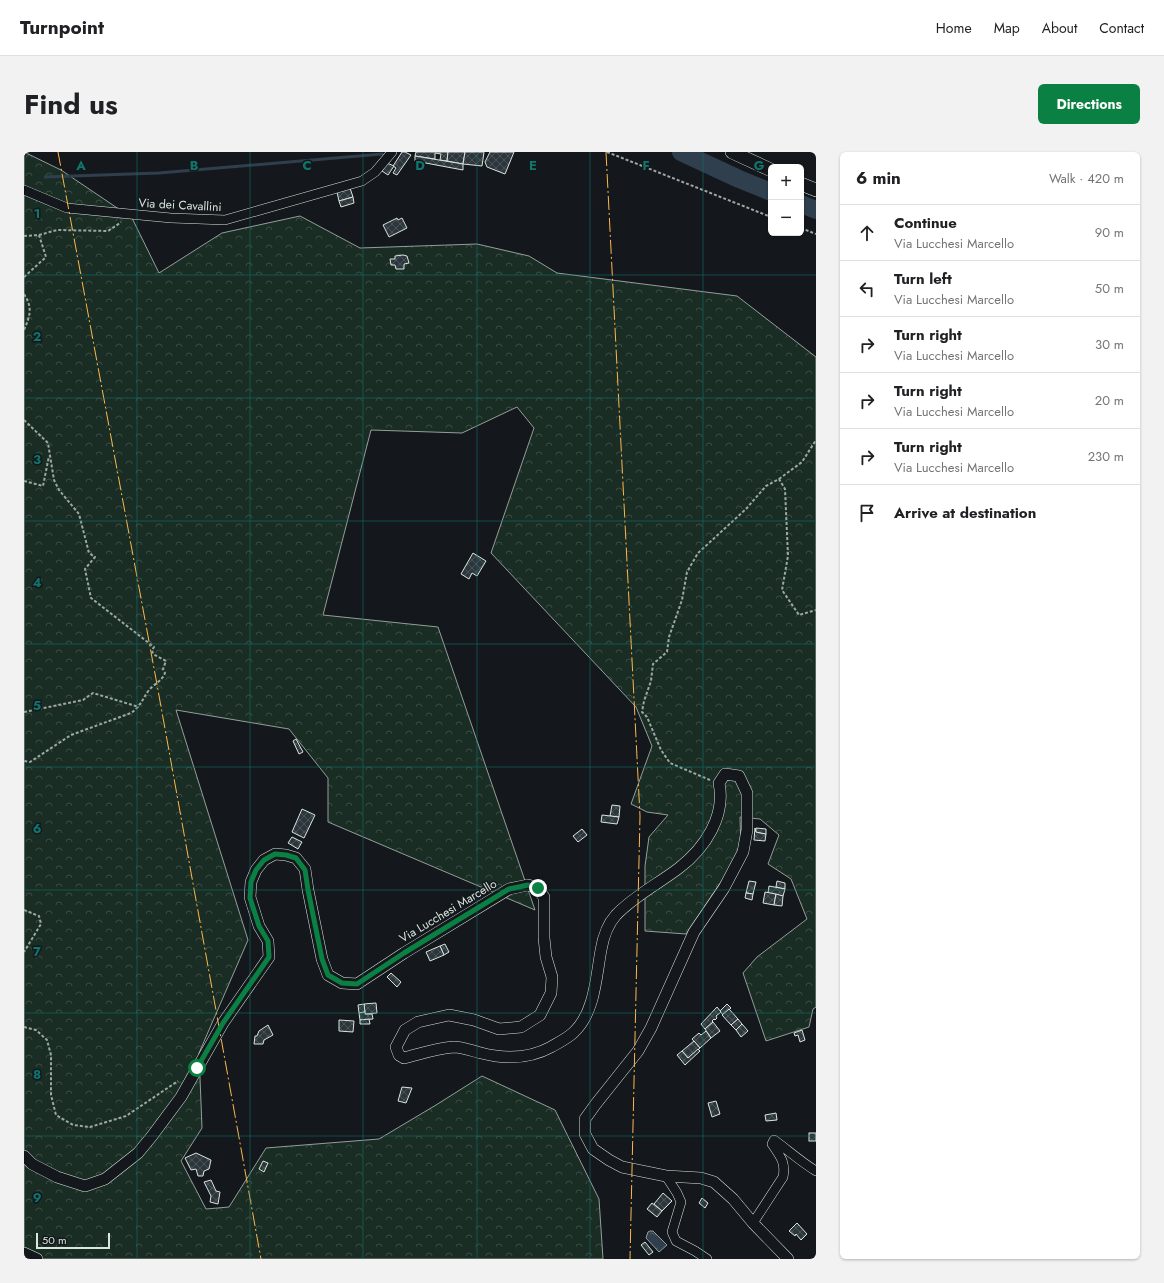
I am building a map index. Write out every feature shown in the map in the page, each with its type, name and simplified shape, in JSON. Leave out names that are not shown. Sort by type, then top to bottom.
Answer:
[{"type":"main road","points":[[732,152],[768,169]]},
{"type":"main road","points":[[804,185],[816,190]]},
{"type":"street","name":"Via dei Cavallini","points":[[24,190],[67,208],[171,218],[225,220],[362,181],[375,172],[387,156],[392,152]]},
{"type":"street","points":[[719,783],[726,774],[739,776],[747,793],[747,830],[743,852],[724,888],[694,932],[651,1028],[638,1051],[585,1119],[585,1134],[593,1149],[622,1167],[666,1176],[701,1178],[714,1182],[733,1199],[753,1223],[788,1259]]},
{"type":"street","name":"Via Lucchesi Marcello","points":[[24,1156],[32,1164],[57,1177],[84,1186],[105,1179],[138,1153],[181,1097],[223,1023],[269,957],[268,941],[259,926],[250,898],[250,890],[251,882],[256,870],[264,860],[275,854],[296,858],[305,870],[322,959],[328,975],[342,983],[357,984],[404,953],[509,889],[528,885],[538,888],[544,897],[544,938],[546,957],[552,977],[551,993],[540,1015],[521,1027],[500,1028],[474,1020],[449,1015],[418,1022],[405,1030],[396,1046],[399,1055],[404,1058],[455,1047],[508,1058],[526,1056],[550,1048],[574,1033],[582,1022],[590,1004],[595,987],[602,943],[607,928],[616,915],[634,899],[680,868],[696,852],[714,828],[718,816],[721,793],[719,783]]},
{"type":"street","points":[[753,1223],[783,1177],[783,1161],[772,1144],[774,1140],[799,1160],[816,1171]]},
{"type":"street","points":[[666,1176],[681,1202],[672,1232],[676,1241],[707,1259]]},
{"type":"street","points":[[24,1253],[37,1259]]},
{"type":"path","points":[[607,152],[768,216]]},
{"type":"path","points":[[24,236],[39,235],[57,230],[108,231],[120,223],[123,213]]},
{"type":"path","points":[[804,229],[816,234]]},
{"type":"path","points":[[24,276],[46,257],[39,235]]},
{"type":"path","points":[[24,294],[29,302],[30,317],[24,330]]},
{"type":"path","points":[[24,420],[48,442],[54,480],[59,490],[79,514],[89,552],[95,558],[85,569],[91,598],[154,647],[152,654],[166,661],[163,669],[165,673],[163,678],[150,689],[139,707],[131,712],[71,735],[30,762],[24,761]]},
{"type":"path","points":[[719,783],[707,780],[670,763],[661,750],[647,717],[642,712],[651,681],[653,664],[667,652],[669,637],[682,600],[687,572],[698,553],[746,509],[766,486],[779,479],[802,462],[816,440]]},
{"type":"path","points":[[24,481],[43,486],[49,453]]},
{"type":"path","points":[[779,479],[785,490],[788,556],[782,590],[799,615],[816,610]]},
{"type":"path","points":[[24,712],[83,700],[93,693],[139,707]]},
{"type":"path","points":[[24,910],[39,916],[41,924],[24,952]]},
{"type":"path","points":[[24,1027],[36,1030],[47,1040],[51,1054],[51,1095],[56,1115],[72,1126],[90,1127],[126,1116],[180,1080]]},
{"type":"green space","points":[[24,152],[61,170],[132,218],[159,273],[222,233],[300,216],[360,248],[477,244],[529,256],[557,273],[737,296],[816,357],[816,1007],[813,1009],[809,1027],[766,1041],[743,973],[757,957],[807,919],[791,879],[768,864],[779,835],[760,819],[740,817],[741,852],[686,934],[645,931],[645,866],[649,837],[668,815],[647,812],[631,804],[652,746],[636,707],[491,553],[534,428],[517,407],[462,433],[371,430],[323,615],[438,627],[535,910],[328,822],[328,778],[289,729],[176,710],[248,940],[199,1053],[202,1128],[181,1161],[206,1209],[229,1207],[266,1148],[379,1139],[482,1076],[555,1110],[599,1199],[603,1259],[24,1259]]},
{"type":"water","points":[[653,1231],[667,1245],[659,1252],[646,1238],[648,1232]]},
{"type":"building","points":[[402,152],[411,155],[397,175],[393,173],[396,168],[393,166]]},
{"type":"building","points":[[416,152],[448,152],[447,161],[440,160],[441,154],[435,153],[435,159],[415,156]]},
{"type":"building","points":[[448,152],[465,152],[463,164],[447,161]]},
{"type":"building","points":[[465,152],[484,152],[482,166],[463,164]]},
{"type":"building","points":[[490,152],[514,152],[505,174],[487,167],[485,162]]},
{"type":"building","points":[[415,156],[463,164],[463,170],[415,161]]},
{"type":"building","points":[[387,163],[394,166],[388,175],[382,171]]},
{"type":"building","points":[[350,188],[353,197],[339,201],[337,192]]},
{"type":"building","points":[[353,197],[354,203],[341,207],[339,201]]},
{"type":"building","points":[[397,218],[398,220],[402,218],[407,228],[389,237],[383,225]]},
{"type":"building","points":[[395,256],[407,256],[409,263],[404,264],[404,269],[396,269],[395,265],[391,265],[390,259],[395,259]]},
{"type":"building","points":[[473,553],[486,561],[477,576],[472,573],[469,579],[461,574]]},
{"type":"building","points":[[296,739],[303,752],[299,754],[293,741]]},
{"type":"building","points":[[612,805],[620,806],[619,817],[610,816]]},
{"type":"building","points":[[302,809],[315,815],[304,838],[292,832]]},
{"type":"building","points":[[602,815],[619,817],[617,824],[601,822]]},
{"type":"building","points":[[755,828],[756,832],[766,834],[765,841],[754,840]]},
{"type":"building","points":[[756,828],[766,829],[766,834],[756,832]]},
{"type":"building","points":[[582,829],[587,835],[578,842],[573,836]]},
{"type":"building","points":[[292,837],[302,842],[298,849],[288,843]]},
{"type":"building","points":[[749,881],[756,882],[753,894],[746,893]]},
{"type":"building","points":[[777,881],[785,883],[785,889],[776,887]]},
{"type":"building","points":[[769,886],[785,889],[783,896],[768,893]]},
{"type":"building","points":[[765,892],[776,894],[774,905],[763,903]]},
{"type":"building","points":[[746,893],[753,894],[752,900],[745,898]]},
{"type":"building","points":[[776,894],[783,896],[782,906],[774,905]]},
{"type":"building","points":[[445,944],[449,952],[444,955],[440,946]]},
{"type":"building","points":[[440,946],[444,955],[430,961],[426,952]]},
{"type":"building","points":[[391,973],[401,982],[397,987],[387,977]]},
{"type":"building","points":[[376,1003],[377,1013],[365,1014],[364,1004]]},
{"type":"building","points":[[364,1004],[365,1012],[359,1013],[358,1005]]},
{"type":"building","points":[[727,1004],[731,1008],[723,1015],[720,1011]]},
{"type":"building","points":[[717,1007],[721,1012],[705,1029],[701,1024]]},
{"type":"building","points":[[729,1009],[738,1019],[731,1025],[722,1015]]},
{"type":"building","points":[[365,1012],[365,1014],[372,1014],[373,1019],[360,1020],[359,1013]]},
{"type":"building","points":[[369,1019],[370,1024],[360,1024],[360,1020]]},
{"type":"building","points":[[738,1019],[742,1024],[736,1030],[731,1025]]},
{"type":"building","points":[[339,1020],[354,1021],[353,1032],[339,1031]]},
{"type":"building","points":[[713,1022],[720,1031],[711,1038],[705,1029]]},
{"type":"building","points":[[742,1024],[748,1031],[741,1037],[736,1030]]},
{"type":"building","points":[[268,1025],[273,1035],[264,1040],[263,1044],[254,1044],[255,1036],[257,1036],[259,1031]]},
{"type":"building","points":[[802,1030],[805,1040],[800,1042],[798,1035],[795,1036],[794,1033]]},
{"type":"building","points":[[706,1031],[711,1038],[700,1048],[692,1039],[699,1033],[701,1035]]},
{"type":"building","points":[[694,1041],[700,1048],[688,1058],[682,1051]]},
{"type":"building","points":[[698,1049],[700,1051],[685,1065],[677,1055],[682,1051],[688,1058]]},
{"type":"building","points":[[402,1087],[412,1088],[406,1103],[398,1101]]},
{"type":"building","points":[[716,1101],[720,1114],[712,1117],[708,1103]]},
{"type":"building","points":[[776,1113],[777,1120],[766,1121],[765,1115]]},
{"type":"building","points":[[809,1133],[816,1133],[816,1141],[809,1141]]},
{"type":"building","points":[[196,1153],[211,1160],[209,1169],[204,1171],[203,1176],[198,1176],[196,1169],[191,1170],[185,1158]]},
{"type":"building","points":[[263,1161],[268,1163],[264,1172],[259,1169]]},
{"type":"building","points":[[211,1180],[216,1191],[220,1192],[218,1204],[210,1202],[211,1196],[204,1182]]},
{"type":"building","points":[[663,1193],[672,1201],[662,1211],[654,1204]]},
{"type":"building","points":[[702,1198],[708,1203],[705,1208],[699,1203]]},
{"type":"building","points":[[652,1203],[662,1211],[657,1217],[647,1209]]},
{"type":"building","points":[[797,1223],[807,1234],[801,1240],[796,1234],[795,1236],[789,1231]]},
{"type":"building","points":[[645,1242],[653,1252],[649,1255],[641,1245]]},
{"type":"waterway","points":[[681,152],[768,191]]},
{"type":"waterway","points":[[45,177],[159,173],[382,154]]},
{"type":"waterway","points":[[804,205],[816,210]]},
{"type":"power","points":[[58,152],[156,679],[261,1259]]},
{"type":"power","points":[[606,152],[640,816],[630,1259]]},
{"type":"route","points":[[197,1068],[223,1023],[269,957],[268,941],[259,926],[250,898],[251,882],[256,870],[264,860],[275,854],[296,858],[305,870],[322,959],[328,975],[342,983],[357,984],[404,953],[509,889],[528,885],[538,888]]}]
